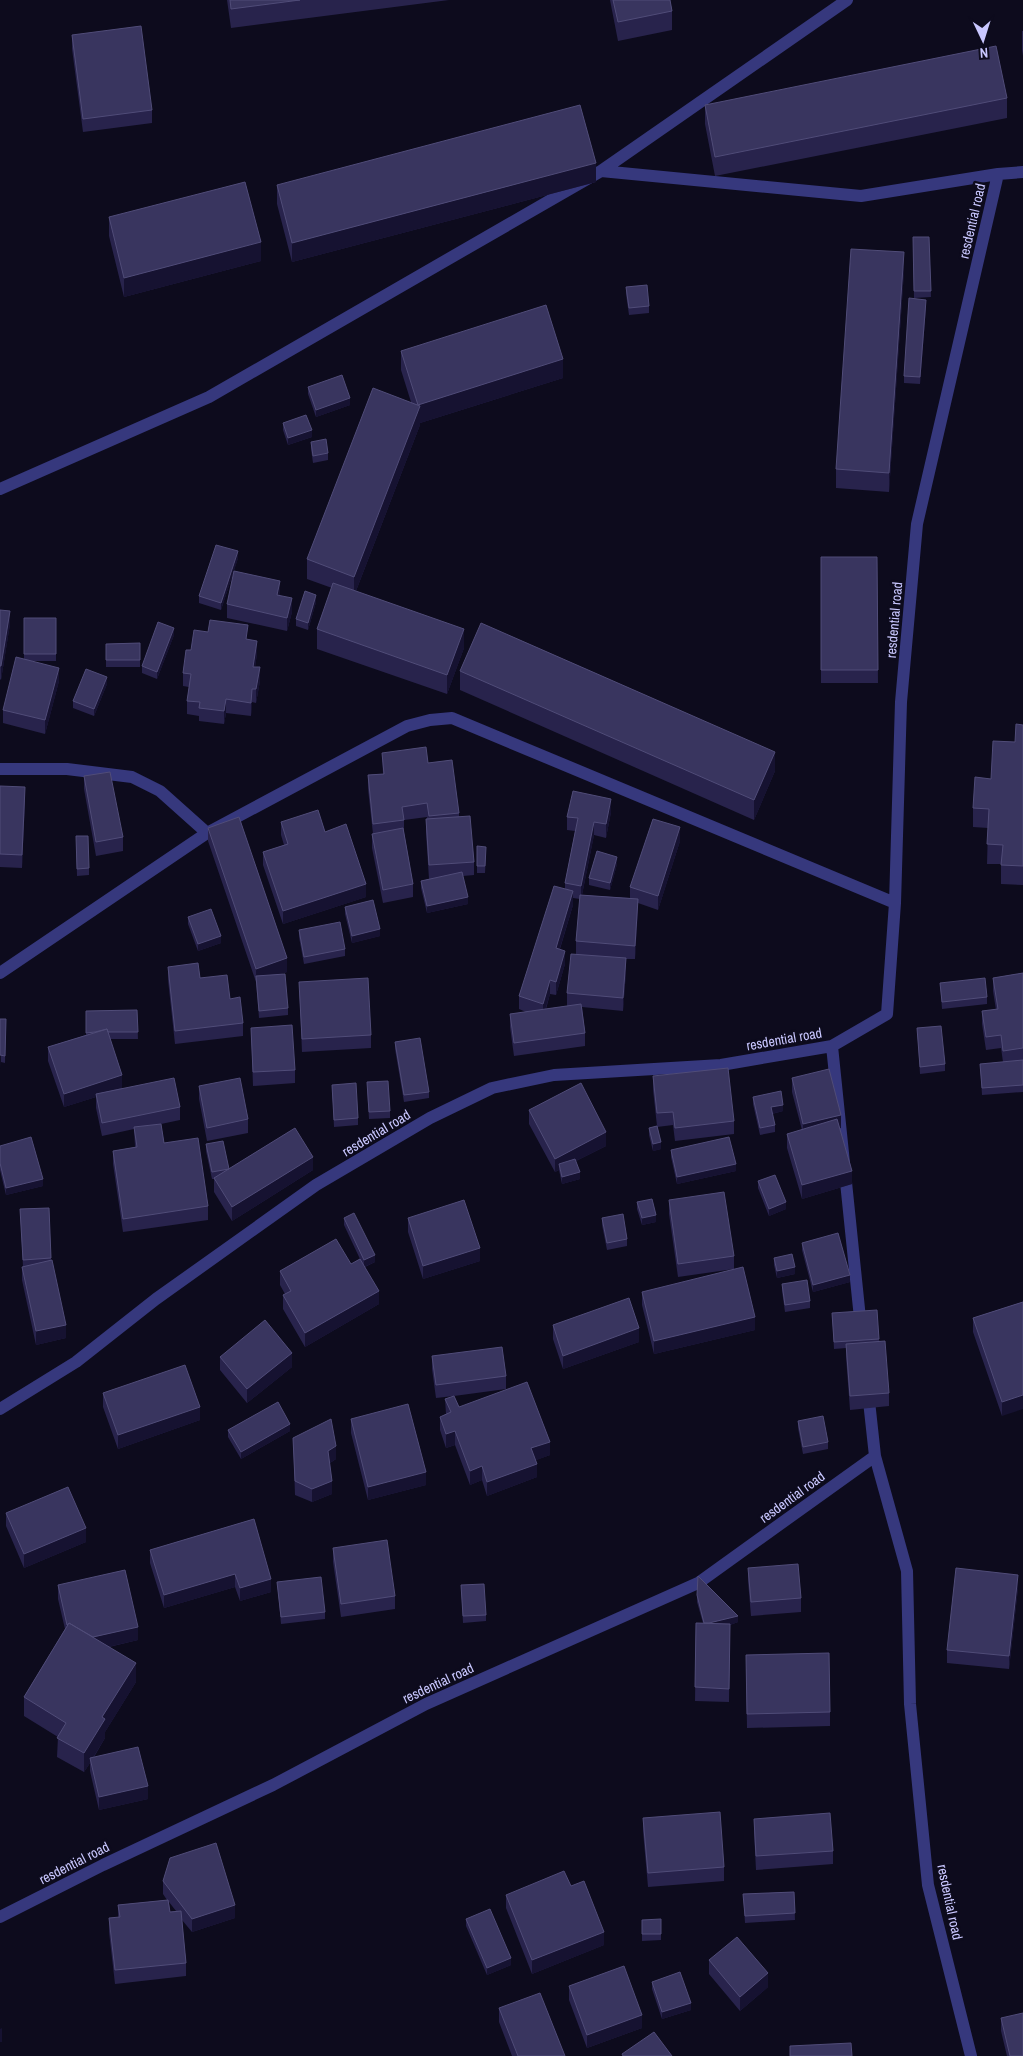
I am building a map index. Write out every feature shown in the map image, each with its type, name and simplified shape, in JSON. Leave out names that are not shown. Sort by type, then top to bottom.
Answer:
[{"type":"street","points":[[0,489],[209,397],[601,171],[847,0]]},
{"type":"street","points":[[601,171],[861,196],[998,174],[1023,172]]},
{"type":"street","name":"resdential road","points":[[0,1409],[76,1362],[156,1298],[316,1185],[430,1118],[492,1088],[554,1075],[721,1065],[832,1046],[887,1014],[896,903],[901,702],[917,524],[998,174]]},
{"type":"street","points":[[0,972],[207,833],[407,726],[430,720],[452,718],[896,903]]},
{"type":"street","points":[[0,769],[67,769],[132,777],[160,791],[207,833]]},
{"type":"street","name":"resdential road","points":[[832,1046],[862,1339]]},
{"type":"street","name":"resdential road","points":[[866,1378],[875,1456],[907,1572],[910,1704],[928,1885],[971,2056]]},
{"type":"street","name":"resdential road","points":[[0,1917],[103,1865],[273,1785],[426,1704],[698,1583],[875,1456]]},
{"type":"building","points":[[230,0],[300,0],[231,9]]},
{"type":"building","points":[[613,0],[670,0],[672,11],[618,22]]},
{"type":"building","points":[[141,26],[152,110],[83,119],[72,35]]},
{"type":"building","points":[[996,46],[1007,98],[715,157],[705,105]]},
{"type":"building","points":[[580,105],[596,163],[292,243],[277,185]]},
{"type":"building","points":[[245,182],[261,242],[124,278],[109,217]]},
{"type":"building","points":[[913,237],[929,237],[931,291],[914,291]]},
{"type":"building","points":[[851,249],[904,252],[889,473],[836,469]]},
{"type":"building","points":[[647,285],[649,306],[629,308],[626,287]]},
{"type":"building","points":[[909,298],[926,300],[920,377],[904,376]]},
{"type":"building","points":[[546,305],[563,359],[418,405],[401,351]]},
{"type":"building","points":[[342,375],[350,398],[316,410],[308,387]]},
{"type":"building","points":[[373,388],[420,406],[354,577],[307,559]]},
{"type":"building","points":[[306,415],[312,430],[288,438],[283,423]]},
{"type":"building","points":[[326,439],[328,453],[313,456],[311,442]]},
{"type":"building","points":[[216,545],[238,551],[221,603],[199,596]]},
{"type":"building","points":[[821,557],[877,557],[878,670],[821,670]]},
{"type":"building","points":[[234,571],[280,581],[277,595],[292,598],[287,618],[227,604]]},
{"type":"building","points":[[333,583],[464,629],[447,675],[317,629]]},
{"type":"building","points":[[305,591],[316,595],[308,623],[296,619]]},
{"type":"building","points":[[0,610],[10,611],[1,666],[0,666]]},
{"type":"building","points":[[24,618],[56,618],[56,654],[24,654]]},
{"type":"building","points":[[210,620],[248,625],[246,639],[257,641],[253,667],[260,667],[256,689],[252,689],[251,703],[226,699],[224,711],[199,708],[200,702],[187,701],[191,674],[183,673],[186,650],[191,650],[194,630],[208,632]]},
{"type":"building","points":[[158,622],[174,628],[157,672],[142,666]]},
{"type":"building","points":[[481,623],[775,752],[754,800],[460,671]]},
{"type":"building","points":[[140,643],[140,660],[106,660],[106,644]]},
{"type":"building","points":[[16,657],[59,668],[45,720],[3,710]]},
{"type":"building","points":[[86,669],[107,677],[94,709],[73,701]]},
{"type":"building","points":[[1016,724],[1023,725],[1023,866],[1001,865],[1003,845],[987,844],[989,809],[973,808],[975,777],[991,779],[993,741],[1015,742]]},
{"type":"building","points":[[426,747],[428,763],[452,760],[459,813],[429,816],[427,803],[402,807],[404,820],[373,824],[368,775],[384,774],[382,753]]},
{"type":"building","points":[[110,772],[123,837],[96,842],[84,776]]},
{"type":"building","points":[[0,786],[25,787],[22,855],[0,854]]},
{"type":"building","points":[[573,791],[611,799],[606,824],[594,822],[581,886],[565,883],[578,818],[567,817]]},
{"type":"building","points":[[318,810],[325,832],[346,824],[366,884],[283,911],[263,852],[288,844],[281,822]]},
{"type":"building","points":[[470,816],[474,862],[429,865],[426,819]]},
{"type":"building","points":[[239,817],[287,958],[256,969],[208,828]]},
{"type":"building","points":[[653,819],[680,827],[658,896],[630,887]]},
{"type":"building","points":[[403,828],[413,884],[383,890],[372,834]]},
{"type":"building","points":[[76,836],[88,836],[89,868],[77,869]]},
{"type":"building","points":[[477,846],[486,847],[485,866],[477,866]]},
{"type":"building","points":[[597,851],[617,857],[610,883],[589,878]]},
{"type":"building","points":[[462,872],[468,897],[427,906],[421,881]]},
{"type":"building","points":[[554,886],[573,891],[556,948],[565,951],[556,982],[550,980],[543,1004],[519,996]]},
{"type":"building","points":[[580,895],[638,899],[635,946],[576,941]]},
{"type":"building","points":[[373,900],[380,929],[352,936],[345,907]]},
{"type":"building","points":[[211,909],[221,936],[198,944],[188,917]]},
{"type":"building","points":[[340,922],[345,949],[304,957],[299,930]]},
{"type":"building","points":[[571,954],[626,958],[623,998],[567,993]]},
{"type":"building","points":[[198,963],[200,978],[227,975],[230,999],[240,997],[243,1023],[175,1031],[168,967]]},
{"type":"building","points":[[1023,973],[1023,1048],[1003,1051],[1001,1035],[986,1037],[982,1011],[998,1009],[993,978]]},
{"type":"building","points":[[285,974],[288,1008],[259,1011],[256,976]]},
{"type":"building","points":[[368,978],[371,1035],[302,1039],[299,982]]},
{"type":"building","points":[[985,978],[987,997],[942,1002],[940,983]]},
{"type":"building","points":[[581,1004],[585,1033],[514,1043],[510,1014]]},
{"type":"building","points":[[137,1010],[138,1032],[108,1032],[107,1029],[86,1033],[86,1011]]},
{"type":"building","points":[[0,1019],[6,1019],[5,1056],[0,1055]]},
{"type":"building","points":[[292,1025],[295,1070],[253,1072],[251,1028]]},
{"type":"building","points":[[941,1026],[945,1064],[920,1067],[917,1028]]},
{"type":"building","points":[[107,1029],[122,1075],[64,1094],[48,1047]]},
{"type":"building","points":[[420,1038],[429,1092],[404,1095],[395,1042]]},
{"type":"building","points":[[1023,1060],[1023,1085],[982,1088],[980,1064]]},
{"type":"building","points":[[728,1068],[734,1121],[675,1128],[673,1112],[657,1113],[653,1076]]},
{"type":"building","points":[[829,1069],[841,1115],[803,1124],[792,1078]]},
{"type":"building","points":[[174,1078],[180,1107],[102,1123],[96,1094]]},
{"type":"building","points":[[240,1078],[248,1119],[207,1128],[199,1086]]},
{"type":"building","points":[[388,1081],[390,1111],[369,1112],[367,1082]]},
{"type":"building","points":[[356,1083],[358,1118],[334,1120],[332,1085]]},
{"type":"building","points":[[581,1083],[606,1132],[555,1159],[529,1110]]},
{"type":"building","points":[[781,1091],[783,1105],[771,1107],[775,1125],[760,1128],[753,1097]]},
{"type":"building","points":[[837,1119],[852,1171],[802,1185],[787,1134]]},
{"type":"building","points":[[161,1124],[164,1143],[198,1138],[208,1206],[123,1219],[113,1151],[137,1147],[134,1127]]},
{"type":"building","points":[[657,1126],[661,1142],[653,1144],[649,1128]]},
{"type":"building","points":[[295,1128],[313,1157],[232,1207],[214,1178]]},
{"type":"building","points":[[31,1137],[43,1179],[6,1188],[0,1163],[0,1146]]},
{"type":"building","points":[[729,1137],[736,1164],[677,1177],[671,1150]]},
{"type":"building","points":[[223,1141],[229,1169],[212,1172],[206,1144]]},
{"type":"building","points":[[575,1159],[580,1172],[562,1177],[559,1164]]},
{"type":"building","points":[[775,1175],[786,1202],[769,1209],[758,1181]]},
{"type":"building","points":[[724,1192],[734,1256],[678,1264],[669,1200]]},
{"type":"building","points":[[652,1199],[656,1215],[642,1218],[637,1202]]},
{"type":"building","points":[[464,1200],[480,1248],[423,1266],[408,1218]]},
{"type":"building","points":[[49,1208],[51,1258],[23,1260],[20,1209]]},
{"type":"building","points":[[354,1213],[375,1255],[364,1260],[344,1218]]},
{"type":"building","points":[[623,1214],[627,1239],[607,1243],[602,1218]]},
{"type":"building","points":[[838,1233],[850,1275],[813,1285],[802,1243]]},
{"type":"building","points":[[336,1239],[351,1264],[360,1259],[379,1291],[305,1333],[283,1295],[291,1291],[280,1271]]},
{"type":"building","points":[[792,1254],[795,1267],[777,1271],[774,1258]]},
{"type":"building","points":[[52,1260],[66,1325],[36,1331],[22,1267]]},
{"type":"building","points":[[743,1267],[755,1317],[654,1341],[642,1292]]},
{"type":"building","points":[[807,1280],[810,1301],[785,1305],[782,1284]]},
{"type":"building","points":[[629,1298],[639,1328],[563,1356],[553,1325]]},
{"type":"building","points":[[1023,1302],[1023,1395],[1002,1402],[973,1318]]},
{"type":"building","points":[[877,1310],[879,1339],[834,1342],[832,1313]]},
{"type":"building","points":[[265,1320],[292,1353],[247,1389],[220,1357]]},
{"type":"building","points":[[885,1341],[889,1393],[850,1396],[846,1344]]},
{"type":"building","points":[[502,1347],[506,1376],[436,1385],[432,1356]]},
{"type":"building","points":[[185,1365],[200,1407],[118,1435],[103,1393]]},
{"type":"building","points":[[527,1382],[550,1442],[531,1448],[537,1464],[487,1482],[482,1466],[470,1471],[455,1431],[446,1434],[440,1417],[451,1412],[445,1399],[454,1396],[459,1407]]},
{"type":"building","points":[[278,1402],[290,1424],[241,1452],[228,1430]]},
{"type":"building","points":[[408,1404],[426,1472],[368,1487],[351,1419]]},
{"type":"building","points":[[823,1416],[828,1442],[803,1447],[798,1421]]},
{"type":"building","points":[[331,1419],[336,1446],[328,1451],[332,1481],[312,1489],[295,1481],[293,1438]]},
{"type":"building","points":[[68,1487],[86,1528],[24,1554],[6,1513]]},
{"type":"building","points":[[254,1519],[271,1579],[240,1588],[235,1574],[164,1595],[150,1550]]},
{"type":"building","points":[[387,1540],[395,1596],[341,1604],[333,1548]]},
{"type":"building","points":[[798,1564],[801,1598],[751,1602],[748,1568]]},
{"type":"building","points":[[956,1568],[1018,1575],[1009,1656],[947,1650]]},
{"type":"building","points":[[125,1570],[138,1627],[93,1637],[69,1623],[67,1625],[58,1585]]},
{"type":"building","points":[[698,1576],[738,1616],[704,1623],[697,1595]]},
{"type":"building","points":[[321,1577],[325,1612],[281,1617],[277,1582]]},
{"type":"building","points":[[484,1584],[486,1615],[463,1616],[461,1585]]},
{"type":"building","points":[[69,1623],[136,1663],[102,1717],[105,1719],[84,1753],[57,1738],[66,1723],[24,1697]]},
{"type":"building","points":[[696,1623],[730,1624],[729,1689],[695,1687]]},
{"type":"building","points":[[829,1653],[830,1712],[747,1714],[746,1655]]},
{"type":"building","points":[[138,1747],[148,1786],[99,1797],[90,1758]]},
{"type":"building","points":[[720,1812],[724,1867],[648,1873],[643,1818]]},
{"type":"building","points":[[830,1813],[833,1851],[756,1856],[754,1819]]},
{"type":"building","points":[[216,1843],[235,1905],[192,1919],[163,1881],[170,1858]]},
{"type":"building","points":[[564,1871],[571,1886],[584,1881],[604,1932],[532,1960],[506,1895]]},
{"type":"building","points":[[794,1892],[795,1913],[745,1916],[743,1894]]},
{"type":"building","points":[[168,1900],[170,1912],[181,1911],[186,1963],[115,1970],[109,1918],[120,1917],[118,1905]]},
{"type":"building","points":[[490,1909],[511,1958],[487,1968],[466,1919]]},
{"type":"building","points":[[661,1919],[661,1934],[642,1934],[642,1920]]},
{"type":"building","points":[[737,1937],[768,1973],[740,1997],[709,1960]]},
{"type":"building","points":[[624,1966],[642,2015],[587,2035],[569,1986]]},
{"type":"building","points":[[680,1972],[691,2003],[662,2012],[652,1982]]},
{"type":"building","points":[[540,1993],[565,2056],[518,2056],[499,2008]]},
{"type":"building","points":[[1023,2013],[1023,2056],[1010,2056],[1001,2018]]},
{"type":"building","points":[[654,2032],[672,2056],[623,2056],[622,2054]]},
{"type":"building","points":[[851,2043],[852,2056],[790,2056],[790,2046]]}]
